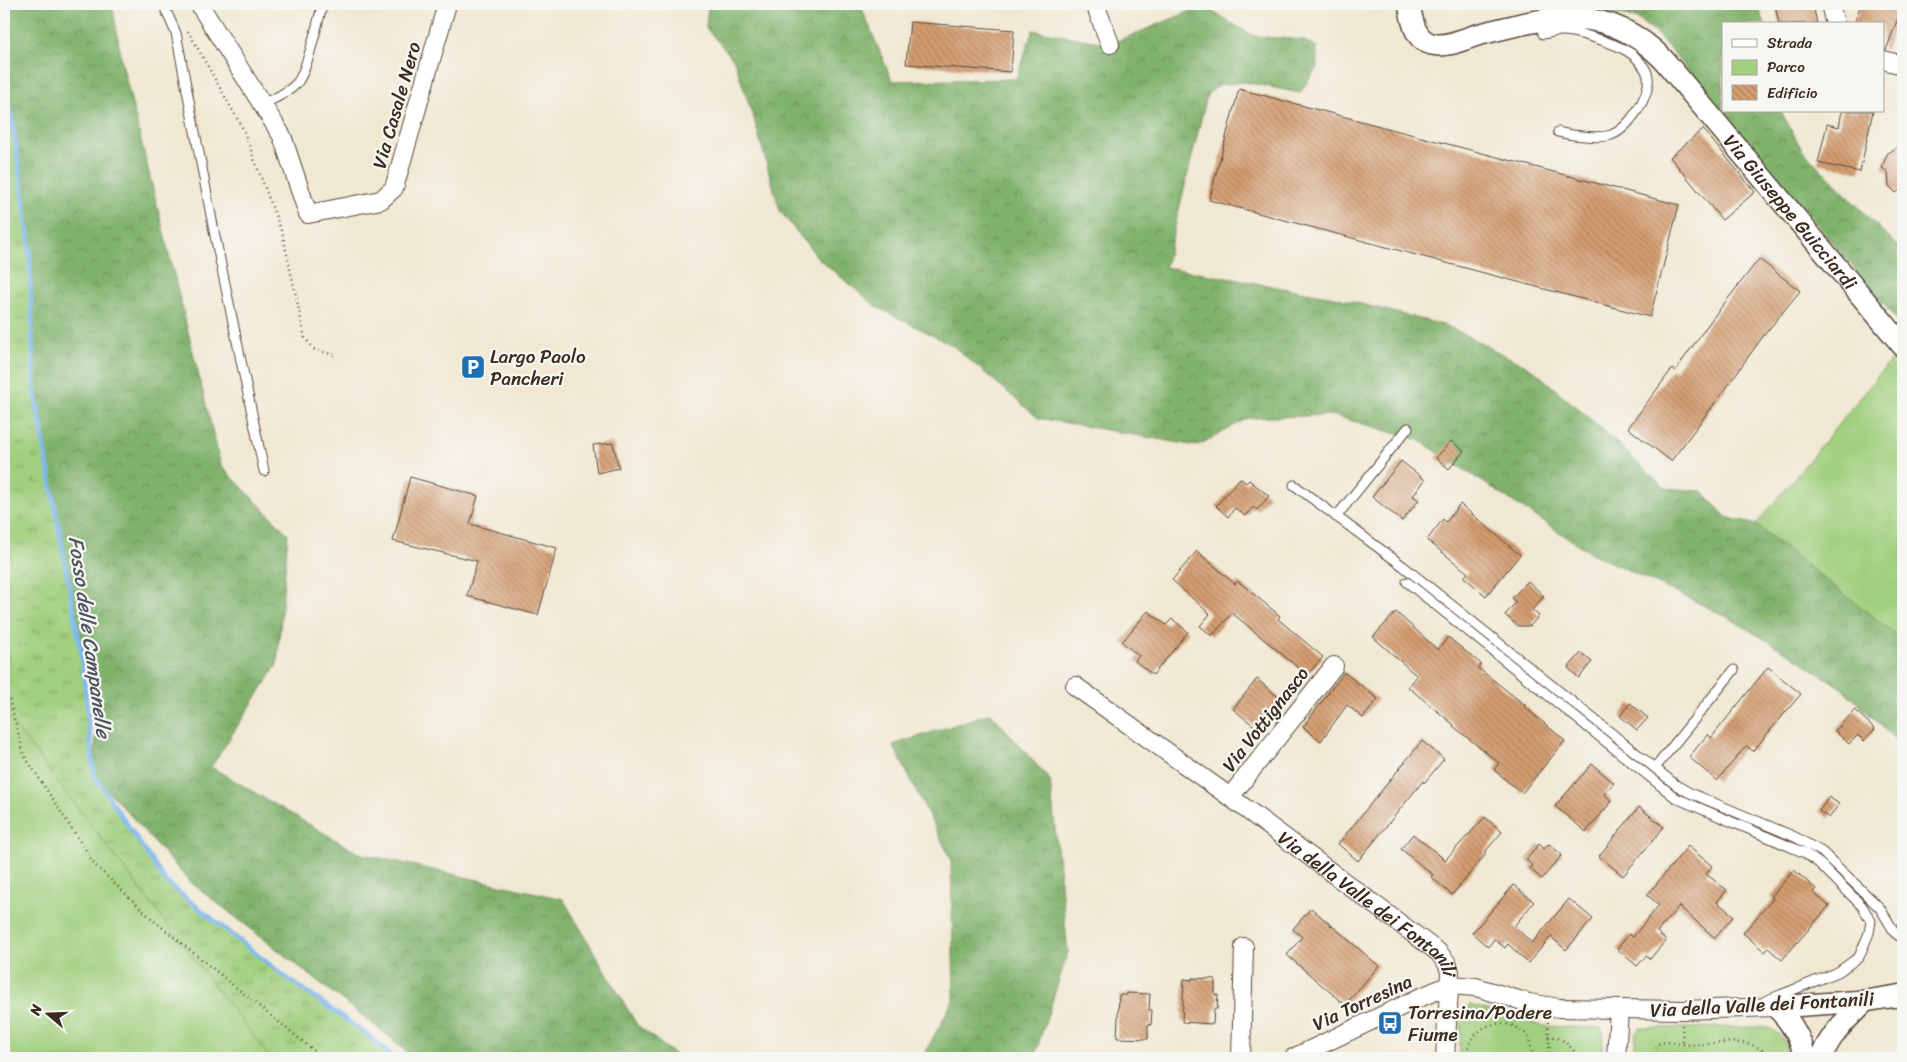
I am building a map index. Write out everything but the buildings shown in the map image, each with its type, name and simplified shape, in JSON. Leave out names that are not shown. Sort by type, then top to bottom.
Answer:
[{"type":"street","points":[[199,4],[263,104]]},
{"type":"street","name":"Via Casale Nero","points":[[263,104],[282,136],[308,214],[381,200],[394,188],[447,4]]},
{"type":"street","points":[[1095,4],[1110,44]]},
{"type":"street","points":[[1830,4],[1834,22]]},
{"type":"street","name":"Via Giuseppe Guicciardi","points":[[1411,14],[1421,38],[1427,42],[1441,45],[1581,10],[1600,21],[1625,29],[1652,48],[1903,346]]},
{"type":"street","points":[[1884,60],[1903,65]]},
{"type":"street","name":"Via Vottignasco","points":[[1230,798],[1334,666]]},
{"type":"street","name":"Via della Valle dei Fontanili","points":[[1075,686],[1438,952],[1448,966],[1450,985],[1476,987],[1549,1007],[1619,1009],[1746,1009],[1865,1001],[1903,995]]},
{"type":"street","points":[[1242,1058],[1244,948]]},
{"type":"street","points":[[1445,1058],[1450,985]]},
{"type":"street","name":"Via Torresina","points":[[1293,1058],[1450,985]]},
{"type":"street","points":[[1820,1058],[1829,1040],[1839,1027],[1865,1001]]},
{"type":"street","points":[[1776,1007],[1784,1014],[1795,1031],[1805,1058]]},
{"type":"street","points":[[1616,1058],[1619,1009]]},
{"type":"lane","points":[[163,4],[176,33],[215,236],[264,471]]},
{"type":"lane","points":[[263,104],[289,91],[299,81],[322,4]]},
{"type":"lane","points":[[1541,19],[1543,34],[1563,31],[1594,38],[1628,51],[1643,66],[1648,78],[1645,95],[1636,115],[1610,136],[1571,135],[1558,132]]},
{"type":"lane","points":[[1336,518],[1408,428]]},
{"type":"lane","points":[[1294,485],[1403,566],[1655,768],[1688,792],[1795,837],[1822,852],[1880,908],[1895,933],[1903,939]]},
{"type":"lane","points":[[1407,582],[1676,798],[1805,853],[1820,864],[1862,906],[1871,921],[1869,933],[1859,956],[1838,972],[1746,1009]]},
{"type":"lane","points":[[1655,768],[1734,670]]},
{"type":"path","points":[[185,25],[242,129],[284,236],[305,338],[314,349],[334,355]]},
{"type":"path","points":[[4,388],[4,448]]},
{"type":"path","points":[[4,680],[24,755],[96,866],[153,920],[323,1058]]},
{"type":"path","points":[[1549,1007],[1548,1036],[1550,1058]]},
{"type":"path","points":[[1467,1058],[1466,1052],[1471,1040],[1482,1029],[1503,1022],[1516,1027],[1527,1035],[1533,1058]]},
{"type":"path","points":[[1682,1028],[1683,1044]]},
{"type":"path","points":[[1548,1036],[1559,1038],[1570,1044],[1579,1058]]},
{"type":"path","points":[[1658,1058],[1656,1051],[1657,1044],[1660,1042],[1683,1044],[1732,1042],[1761,1049],[1770,1058]]},
{"type":"green space","points":[[4,4],[112,4],[122,63],[221,466],[288,534],[277,665],[211,767],[358,853],[563,899],[637,1025],[679,1058],[413,1058],[391,1038],[189,881],[94,775],[97,688],[79,637],[34,388],[29,239],[4,78]]},
{"type":"green space","points":[[708,4],[860,4],[892,81],[1016,79],[1033,30],[1110,44],[1203,6],[1253,36],[1303,40],[1317,48],[1317,67],[1300,93],[1245,82],[1219,85],[1207,95],[1165,267],[1334,297],[1447,326],[1532,369],[1595,423],[1665,488],[1702,491],[1726,517],[1756,525],[1903,640],[1903,747],[1843,689],[1793,656],[1722,614],[1591,553],[1419,440],[1332,415],[1248,418],[1197,446],[1038,418],[952,345],[877,307],[818,258],[780,211],[754,119],[734,60],[706,28]]},
{"type":"green space","points":[[1591,4],[1757,4],[1764,22],[1722,22],[1722,111],[1658,35],[1638,19],[1589,8]]},
{"type":"green space","points":[[4,90],[12,119],[29,239],[34,388],[79,637],[94,775],[166,882],[283,975],[369,1036],[394,1058],[192,1058],[4,911],[4,669],[7,664],[5,489],[10,435],[8,300],[4,266]]},
{"type":"green space","points":[[1723,112],[1782,112],[1802,150],[1903,252],[1903,327]]},
{"type":"green space","points":[[1895,355],[1903,365],[1903,640],[1756,525]]},
{"type":"green space","points":[[4,712],[270,1058],[4,1058]]},
{"type":"green space","points":[[991,713],[1050,780],[1068,952],[1034,1058],[922,1058],[954,999],[951,859],[893,745]]},
{"type":"green space","points":[[1470,1005],[1542,1026],[1601,1028],[1603,1031],[1602,1058],[1459,1058],[1462,1013]]},
{"type":"green space","points":[[1765,1027],[1775,1031],[1782,1038],[1790,1058],[1634,1058],[1636,1032],[1640,1028]]},
{"type":"waterway","name":"Fosso delle Campanelle","points":[[4,90],[12,119],[29,239],[34,388],[82,658],[94,775],[166,882],[283,975],[369,1036],[394,1058]]},
{"type":"place","name":"Largo Paolo Pancheri","points":[[473,367]]},
{"type":"place","name":"Torresina/Podere Fiume","points":[[1390,1023]]}]
